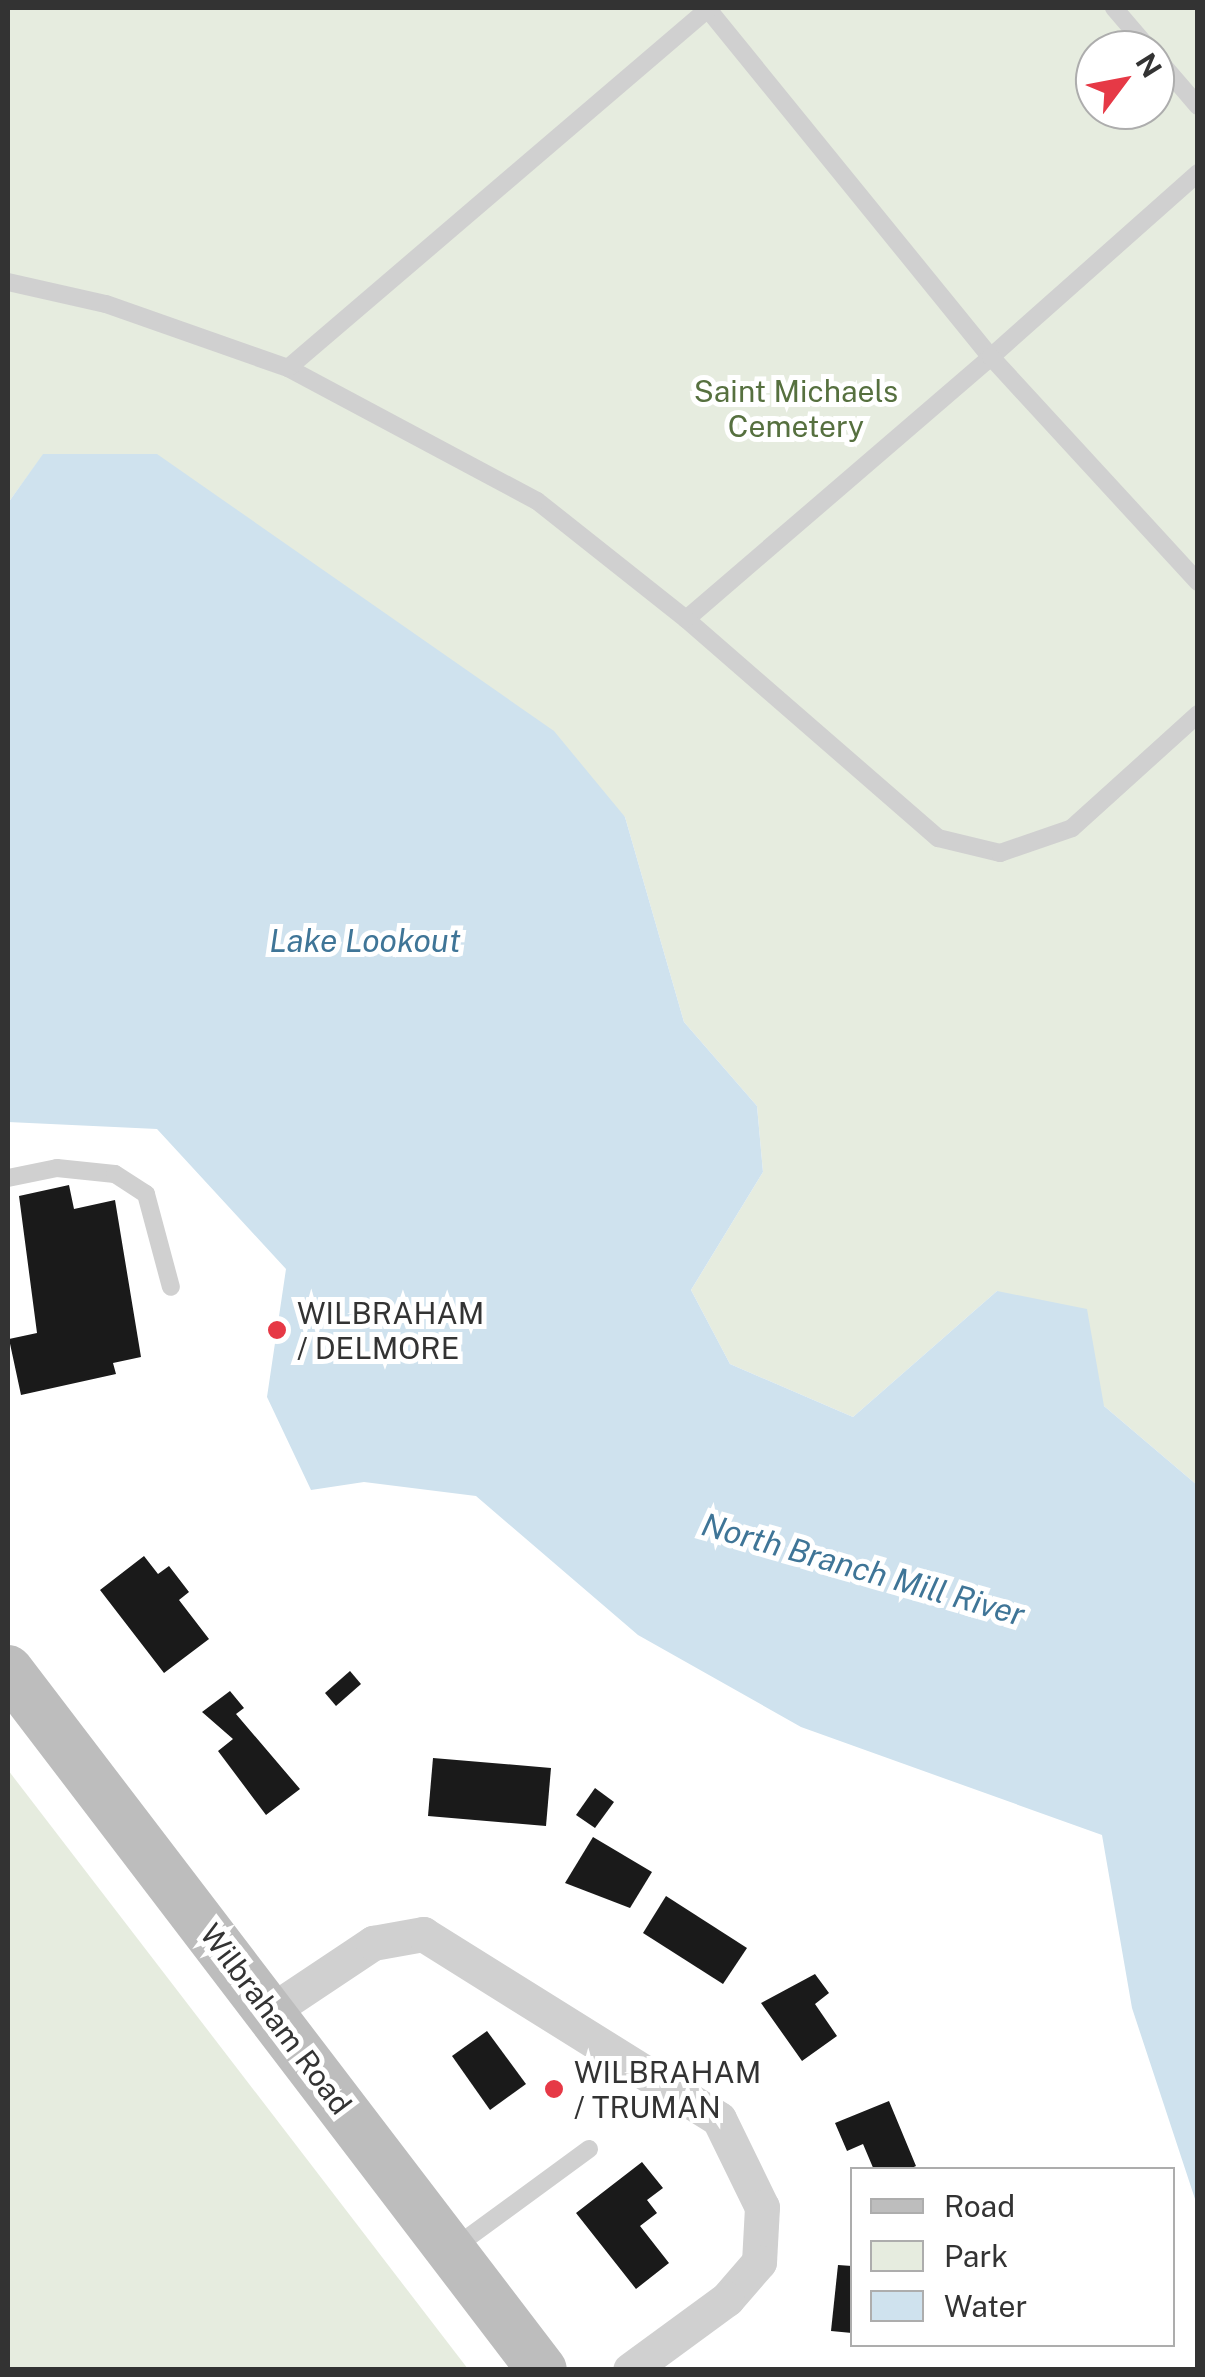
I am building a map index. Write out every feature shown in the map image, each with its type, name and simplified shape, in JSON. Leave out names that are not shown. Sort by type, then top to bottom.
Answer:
[{"type":"main road","name":"Wilbraham Road","points":[[8,1670],[542,2370]]},
{"type":"street","points":[[271,2011],[372,1943],[423,1934],[719,2119],[762,2206],[758,2262],[727,2298],[630,2370]]},
{"type":"lane","points":[[288,368],[708,8],[990,357],[1198,582]]},
{"type":"lane","points":[[1114,8],[1133,30]]},
{"type":"lane","points":[[1175,79],[1198,106]]},
{"type":"lane","points":[[686,619],[1198,173]]},
{"type":"lane","points":[[8,282],[106,304],[288,368],[537,500],[686,619],[938,838],[1000,852],[1072,828],[1198,714]]},
{"type":"lane","points":[[8,1178],[57,1168],[115,1174],[146,1194],[171,1287]]},
{"type":"lane","points":[[451,2250],[589,2149]]},
{"type":"green space","name":"Saint Michaels Cemetery","points":[[8,8],[1197,8],[1197,1485],[1104,1406],[997,1291],[853,1417],[730,1364],[691,1290],[763,1172],[757,1106],[684,1022],[625,817],[43,455],[8,503]]},
{"type":"green space","points":[[8,1770],[468,2369],[8,2369]]},
{"type":"water","name":"Lake Lookout","points":[[43,454],[157,454],[554,731],[625,817],[684,1022],[757,1106],[763,1172],[691,1290],[730,1364],[853,1417],[997,1291],[1087,1309],[1104,1406],[1197,1485],[1197,2205],[1132,2008],[1102,1835],[801,1727],[638,1635],[476,1496],[364,1482],[311,1490],[267,1397],[286,1269],[157,1129],[8,1122],[8,503]]},
{"type":"building","points":[[69,1185],[74,1209],[115,1200],[141,1357],[113,1363],[116,1374],[21,1395],[9,1339],[37,1333],[19,1196]]},
{"type":"building","points":[[144,1556],[158,1574],[169,1566],[189,1592],[179,1600],[209,1639],[164,1673],[100,1590]]},
{"type":"building","points":[[350,1671],[361,1684],[336,1706],[325,1693]]},
{"type":"building","points":[[230,1691],[244,1708],[236,1714],[300,1789],[266,1815],[218,1751],[233,1739],[202,1712]]},
{"type":"building","points":[[433,1758],[551,1768],[546,1826],[428,1816]]},
{"type":"building","points":[[595,1788],[614,1802],[595,1828],[576,1815]]},
{"type":"building","points":[[593,1837],[652,1872],[630,1908],[565,1883]]},
{"type":"building","points":[[666,1896],[747,1948],[723,1984],[643,1933]]},
{"type":"building","points":[[815,1974],[829,1993],[815,2004],[837,2036],[802,2061],[761,2003]]},
{"type":"building","points":[[487,2031],[526,2084],[490,2110],[452,2056]]},
{"type":"building","points":[[889,2101],[916,2166],[873,2167],[863,2144],[847,2151],[835,2123]]},
{"type":"building","points":[[642,2162],[663,2188],[647,2200],[657,2213],[640,2226],[669,2263],[636,2289],[576,2213]]},
{"type":"building","points":[[838,2265],[850,2266],[850,2333],[831,2331]]},
{"type":"place","name":"WILBRAHAM / DELMORE","points":[[277,1330]]},
{"type":"place","name":"WILBRAHAM / TRUMAN","points":[[554,2089]]},
{"type":"water label","name":"North Branch Mill River","points":[[863,1570]]}]
